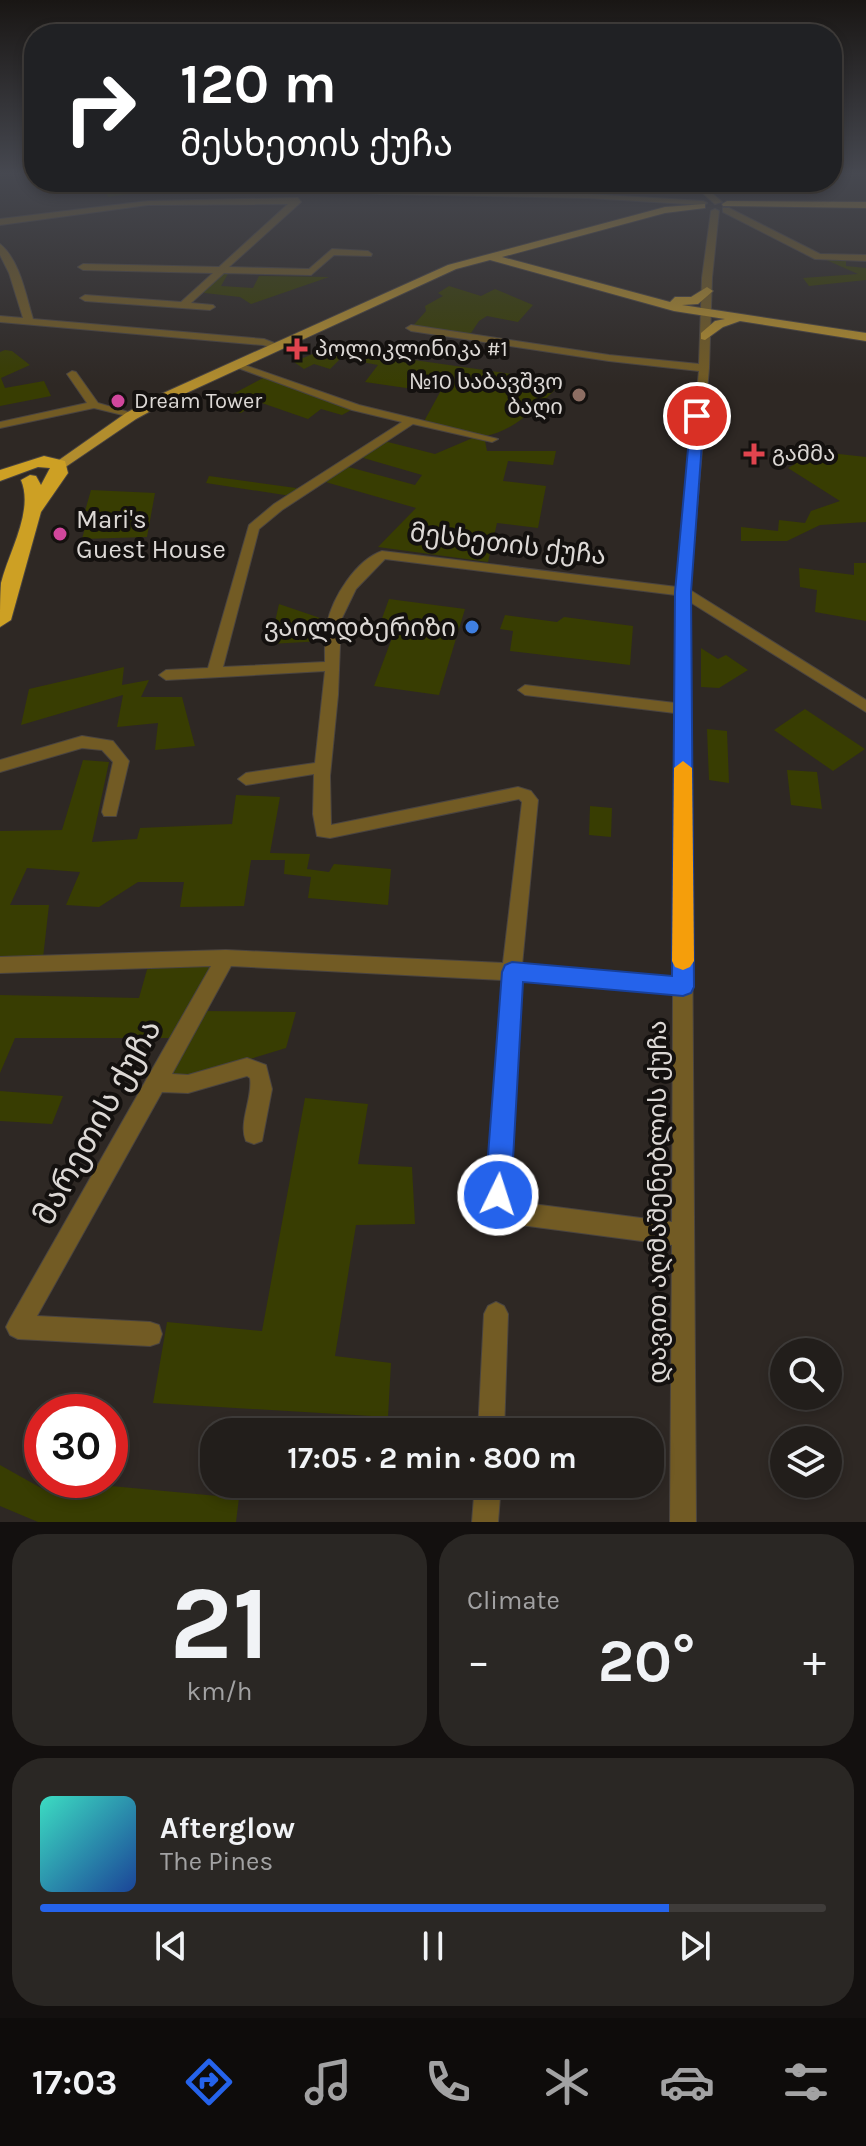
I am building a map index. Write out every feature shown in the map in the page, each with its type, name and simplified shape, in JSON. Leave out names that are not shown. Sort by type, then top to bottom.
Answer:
[{"type":"highway","points":[[0,483],[52,467]]},
{"type":"highway","points":[[0,620],[32,513],[52,467]]},
{"type":"highway","points":[[0,476],[26,476]]},
{"type":"highway","points":[[26,476],[35,492],[32,513]]},
{"type":"main road","points":[[52,467],[131,416],[235,365],[452,267],[536,243]]},
{"type":"main road","points":[[516,248],[695,315],[706,312],[866,334]]},
{"type":"main road","points":[[486,256],[672,304],[694,301],[719,324],[738,317]]},
{"type":"main road","points":[[540,270],[539,264],[552,263]]},
{"type":"street","points":[[183,305],[250,243]]},
{"type":"street","name":"დავით აღმაშენებლის ქუჩა","points":[[683,1522],[683,592],[704,368],[706,312],[717,243]]},
{"type":"street","points":[[790,243],[818,257],[866,258]]},
{"type":"street","points":[[0,247],[14,273],[29,321]]},
{"type":"street","points":[[83,267],[311,272],[332,252],[368,254]]},
{"type":"street","points":[[85,298],[210,307]]},
{"type":"street","points":[[1,320],[264,342],[277,346]]},
{"type":"street","points":[[411,328],[609,358],[704,368]]},
{"type":"street","points":[[235,365],[356,408],[492,439]]},
{"type":"street","points":[[72,374],[94,405]]},
{"type":"street","points":[[0,425],[94,405],[131,416]]},
{"type":"street","points":[[214,672],[253,528],[278,507],[409,422]]},
{"type":"street","name":"მესხეთის ქუჩა","points":[[512,972],[528,797],[518,793],[327,833],[322,828],[332,666],[331,634],[337,612],[349,589],[382,555],[683,592]]},
{"type":"street","points":[[683,592],[866,707]]},
{"type":"street","points":[[166,675],[332,666]]},
{"type":"street","points":[[525,690],[683,709]]},
{"type":"street","points":[[0,766],[82,742],[107,745],[121,761],[110,812]]},
{"type":"street","points":[[246,779],[324,767]]},
{"type":"street","points":[[0,965],[226,958],[512,972],[683,987]]},
{"type":"street","name":"მარეთის ქუჩა","points":[[150,1334],[18,1327],[226,958]]},
{"type":"street","points":[[512,972],[498,1195],[504,1206],[513,1213],[683,1235]]},
{"type":"street","points":[[156,1082],[188,1084],[247,1067],[259,1072],[262,1089],[254,1134]]},
{"type":"street","points":[[492,1418],[496,1314]]},
{"type":"street","points":[[485,1522],[487,1498]]},
{"type":"green space","points":[[824,259],[846,259],[846,266],[866,268],[866,280],[809,286],[803,278],[858,274]]},
{"type":"green space","points":[[219,272],[229,272],[221,286],[253,288],[259,276],[329,277],[251,304],[240,297],[196,292]]},
{"type":"green space","points":[[449,286],[481,296],[495,289],[533,305],[518,322],[487,316],[479,321],[469,336],[411,328],[426,311],[425,306],[443,296],[438,293]]},
{"type":"green space","points":[[367,343],[377,346],[386,356],[526,376],[523,382],[558,387],[515,424],[484,436],[487,451],[556,451],[553,465],[508,461],[503,481],[546,486],[538,528],[497,523],[488,562],[378,547],[416,508],[322,481],[345,466],[415,485],[422,475],[360,457],[384,441],[435,454],[475,437],[422,425],[444,385],[418,381],[413,389],[365,382],[378,365],[341,358],[330,369],[314,364],[304,369],[294,362],[317,352],[330,356],[339,352],[344,354]]},
{"type":"green space","points":[[12,351],[30,365],[1,378],[5,388],[44,381],[51,396],[0,406],[0,352]]},
{"type":"green space","points":[[265,377],[353,409],[342,415],[321,409],[308,419],[259,402],[241,413],[231,409],[244,400],[231,395]]},
{"type":"green space","points":[[794,449],[866,457],[866,522],[820,525],[787,541],[741,541],[741,527],[778,531],[779,520],[805,523],[811,511],[840,501],[788,468],[795,464]]},
{"type":"green space","points":[[209,476],[303,489],[291,496],[206,483]]},
{"type":"green space","points":[[91,490],[155,493],[147,537],[82,539],[85,528],[92,527],[93,511],[85,511]]},
{"type":"green space","points":[[854,563],[866,563],[866,621],[815,612],[817,590],[800,587],[799,568],[854,575]]},
{"type":"green space","points":[[389,599],[465,609],[439,695],[374,686],[392,638],[376,635]]},
{"type":"green space","points":[[279,604],[326,620],[323,641],[270,644]]},
{"type":"green space","points":[[505,615],[557,622],[564,617],[633,626],[630,665],[510,651],[513,631],[500,629]]},
{"type":"green space","points":[[701,648],[718,659],[726,655],[748,670],[719,688],[701,687]]},
{"type":"green space","points":[[124,667],[122,685],[149,680],[141,697],[182,697],[195,746],[155,750],[158,723],[117,727],[123,695],[21,725],[29,689]]},
{"type":"green space","points":[[805,709],[865,749],[833,771],[774,730]]},
{"type":"green space","points":[[707,729],[727,731],[729,783],[709,780]]},
{"type":"green space","points":[[83,760],[109,762],[92,842],[137,839],[140,828],[232,824],[236,795],[280,797],[270,853],[310,854],[307,869],[329,872],[334,864],[391,869],[388,905],[308,898],[311,877],[284,874],[285,860],[251,860],[244,906],[180,907],[184,882],[138,882],[99,907],[66,905],[80,872],[27,868],[10,905],[49,905],[43,958],[0,960],[0,831],[62,830]]},
{"type":"green space","points":[[787,770],[817,772],[822,809],[791,805]]},
{"type":"green space","points":[[590,806],[612,808],[611,837],[589,835]]},
{"type":"green space","points":[[148,966],[214,966],[174,1038],[15,1038],[0,1073],[0,995],[139,998]]},
{"type":"green space","points":[[203,1011],[296,1012],[286,1048],[191,1077],[170,1075]]},
{"type":"green space","points":[[0,1091],[63,1096],[52,1124],[0,1121]]},
{"type":"green space","points":[[305,1098],[368,1104],[358,1164],[412,1167],[415,1224],[356,1225],[335,1356],[391,1363],[388,1417],[153,1403],[167,1322],[262,1331]]},
{"type":"green space","points":[[0,1465],[24,1478],[24,1498],[128,1498],[128,1488],[200,1494],[200,1498],[239,1498],[236,1522],[38,1522],[0,1506]]},
{"type":"slow traffic","points":[[683,768],[683,961]]},
{"type":"place","name":"პოლიკლინიკა #1","points":[[297,349]]},
{"type":"place","name":"№10 საბავშვო ბაღი","points":[[579,395]]},
{"type":"place","name":"Dream Tower","points":[[118,401]]},
{"type":"place","name":"გამმა","points":[[754,454]]},
{"type":"place","name":"Mari's Guest House","points":[[60,534]]},
{"type":"place","name":"ვაილდბერიზი","points":[[472,627]]},
{"type":"route","points":[[498,1195],[512,972],[683,987],[683,592],[697,416]]}]
